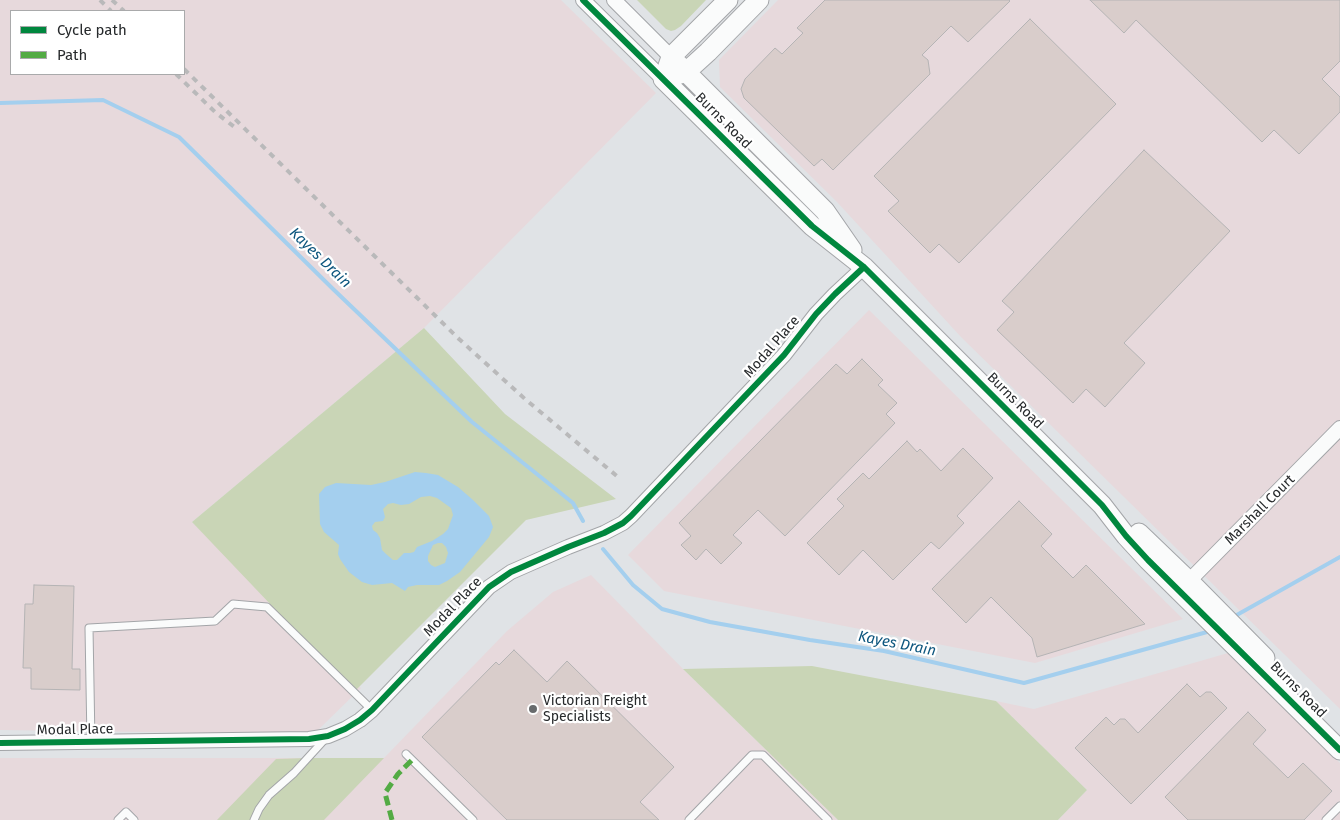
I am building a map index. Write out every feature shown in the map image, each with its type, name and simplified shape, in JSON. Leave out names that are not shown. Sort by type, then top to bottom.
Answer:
[{"type":"street","points":[[583,0],[663,79]]},
{"type":"street","points":[[614,0],[671,58]]},
{"type":"street","points":[[663,79],[671,58],[728,0]]},
{"type":"street","points":[[663,79],[686,72],[759,0]]},
{"type":"street","name":"Burns Road","points":[[671,58],[825,211],[864,267]]},
{"type":"street","name":"Burns Road","points":[[663,79],[812,226],[864,267],[1102,505],[1126,536],[1273,666],[1340,731]]},
{"type":"street","name":"Modal Place","points":[[0,743],[309,739],[328,736],[345,729],[372,710],[489,587],[511,572],[604,533],[623,523],[631,516],[784,356],[816,314],[864,267]]},
{"type":"street","name":"Marshall Court","points":[[1184,586],[1340,428]]},
{"type":"street","name":"Burns Road","points":[[1184,586],[1340,750]]},
{"type":"lane","points":[[91,742],[89,628],[215,621],[233,604],[267,606],[372,710]]},
{"type":"lane","points":[[254,820],[258,809],[269,795],[328,736]]},
{"type":"lane","points":[[406,754],[472,820]]},
{"type":"lane","points":[[688,820],[752,755],[763,755],[828,820]]},
{"type":"lane","points":[[1326,820],[1340,806]]},
{"type":"lane","points":[[118,820],[126,812],[134,820]]},
{"type":"shaded area","points":[[0,0],[561,0],[656,93],[424,328],[192,522],[361,688],[316,732],[285,734],[0,730]]},
{"type":"shaded area","points":[[778,0],[1340,0],[1340,709],[961,337],[837,202],[720,87],[719,60]]},
{"type":"shaded area","points":[[869,310],[1183,619],[1035,663],[664,591],[628,555]]},
{"type":"shaded area","points":[[591,575],[683,669],[838,820],[0,820],[0,758],[384,758],[507,631],[553,592]]},
{"type":"shaded area","points":[[1228,653],[1340,763],[1340,820],[1058,820],[1087,790],[996,701],[1034,709]]},
{"type":"green space","points":[[637,0],[706,0],[681,26],[671,31],[666,29]]},
{"type":"green space","points":[[424,328],[505,414],[616,499],[526,520],[354,692],[192,522]]},
{"type":"green space","points":[[812,666],[996,701],[1087,790],[1058,820],[838,820],[683,669]]},
{"type":"green space","points":[[384,758],[324,820],[217,820],[276,759]]},
{"type":"water","points":[[415,472],[438,475],[458,487],[489,516],[493,527],[489,537],[460,572],[439,585],[417,585],[408,587],[405,591],[392,583],[372,585],[362,582],[349,572],[338,554],[339,545],[324,532],[320,524],[319,494],[325,487],[336,483],[371,485]],"holes":[[[430,496],[437,498],[451,508],[453,515],[448,529],[432,541],[417,547],[414,552],[404,553],[397,560],[393,560],[382,550],[380,538],[372,526],[375,522],[383,521],[385,517],[383,509],[388,504],[409,504],[421,497]],[[442,543],[448,553],[445,563],[435,567],[428,561],[428,556],[433,545]]]},
{"type":"building","points":[[825,0],[1010,1],[968,42],[951,26],[922,55],[928,60],[930,74],[833,170],[822,159],[814,166],[744,98],[741,89],[745,79],[775,48],[782,54],[803,33],[797,28]]},
{"type":"building","points":[[1090,0],[1340,0],[1340,61],[1322,79],[1340,97],[1340,112],[1299,154],[1274,130],[1262,142],[1136,20],[1124,33]]},
{"type":"building","points":[[1030,19],[1116,104],[959,263],[939,244],[930,253],[888,211],[899,201],[874,176]]},
{"type":"building","points":[[1144,150],[1230,231],[1124,343],[1145,363],[1105,407],[1086,389],[1073,403],[997,330],[1014,312],[1002,301]]},
{"type":"building","points":[[862,359],[883,380],[878,385],[897,403],[886,414],[895,423],[785,536],[758,510],[733,535],[742,543],[721,564],[706,549],[696,560],[681,545],[691,536],[679,523],[836,364],[847,374]]},
{"type":"building","points":[[907,441],[917,452],[920,449],[941,471],[963,448],[993,478],[957,516],[964,523],[939,549],[931,542],[893,580],[863,550],[839,575],[807,543],[844,506],[837,499],[863,473],[869,479]]},
{"type":"building","points":[[1019,501],[1052,534],[1041,546],[1073,578],[1086,565],[1145,624],[1037,657],[1032,638],[991,597],[966,623],[932,589]]},
{"type":"building","points":[[34,585],[74,586],[72,669],[80,669],[80,690],[31,689],[31,668],[23,668],[25,604],[33,604]]},
{"type":"building","name":"Victorian Freight Specialists","points":[[514,650],[547,682],[567,661],[674,767],[640,802],[659,820],[507,820],[422,737],[496,662],[499,665]]},
{"type":"building","points":[[1187,684],[1200,697],[1206,692],[1211,692],[1227,708],[1131,804],[1075,748],[1106,717],[1114,725],[1120,719],[1125,719],[1138,733]]},
{"type":"building","points":[[1248,712],[1266,730],[1253,744],[1288,778],[1303,763],[1332,791],[1304,820],[1188,820],[1165,797]]},
{"type":"waterway","name":"Kayes Drain","points":[[0,103],[103,100],[179,137],[333,289],[472,422],[573,503],[583,521]]},
{"type":"waterway","name":"Kayes Drain","points":[[603,549],[633,585],[662,609],[710,622],[884,651],[1024,683],[1207,632]]},
{"type":"waterway","name":"Kayes Drain","points":[[1235,616],[1340,557]]},
{"type":"railway","points":[[100,0],[110,10]]},
{"type":"railway","points":[[112,0],[123,10]]},
{"type":"railway","points":[[185,70],[459,339],[525,399],[618,477]]},
{"type":"railway","points":[[177,75],[215,112],[237,129]]},
{"type":"marked path","points":[[392,820],[385,793],[398,774],[412,760]]},
{"type":"cycle path","points":[[583,0],[812,226],[864,267],[1102,505],[1148,560],[1340,750]]},
{"type":"cycle path","points":[[0,743],[309,739],[328,736],[345,729],[372,710],[489,587],[511,572],[604,533],[623,523],[631,516],[784,355],[816,314],[864,267]]},
{"type":"place","name":"Victorian Freight Specialists","points":[[533,709]]}]
